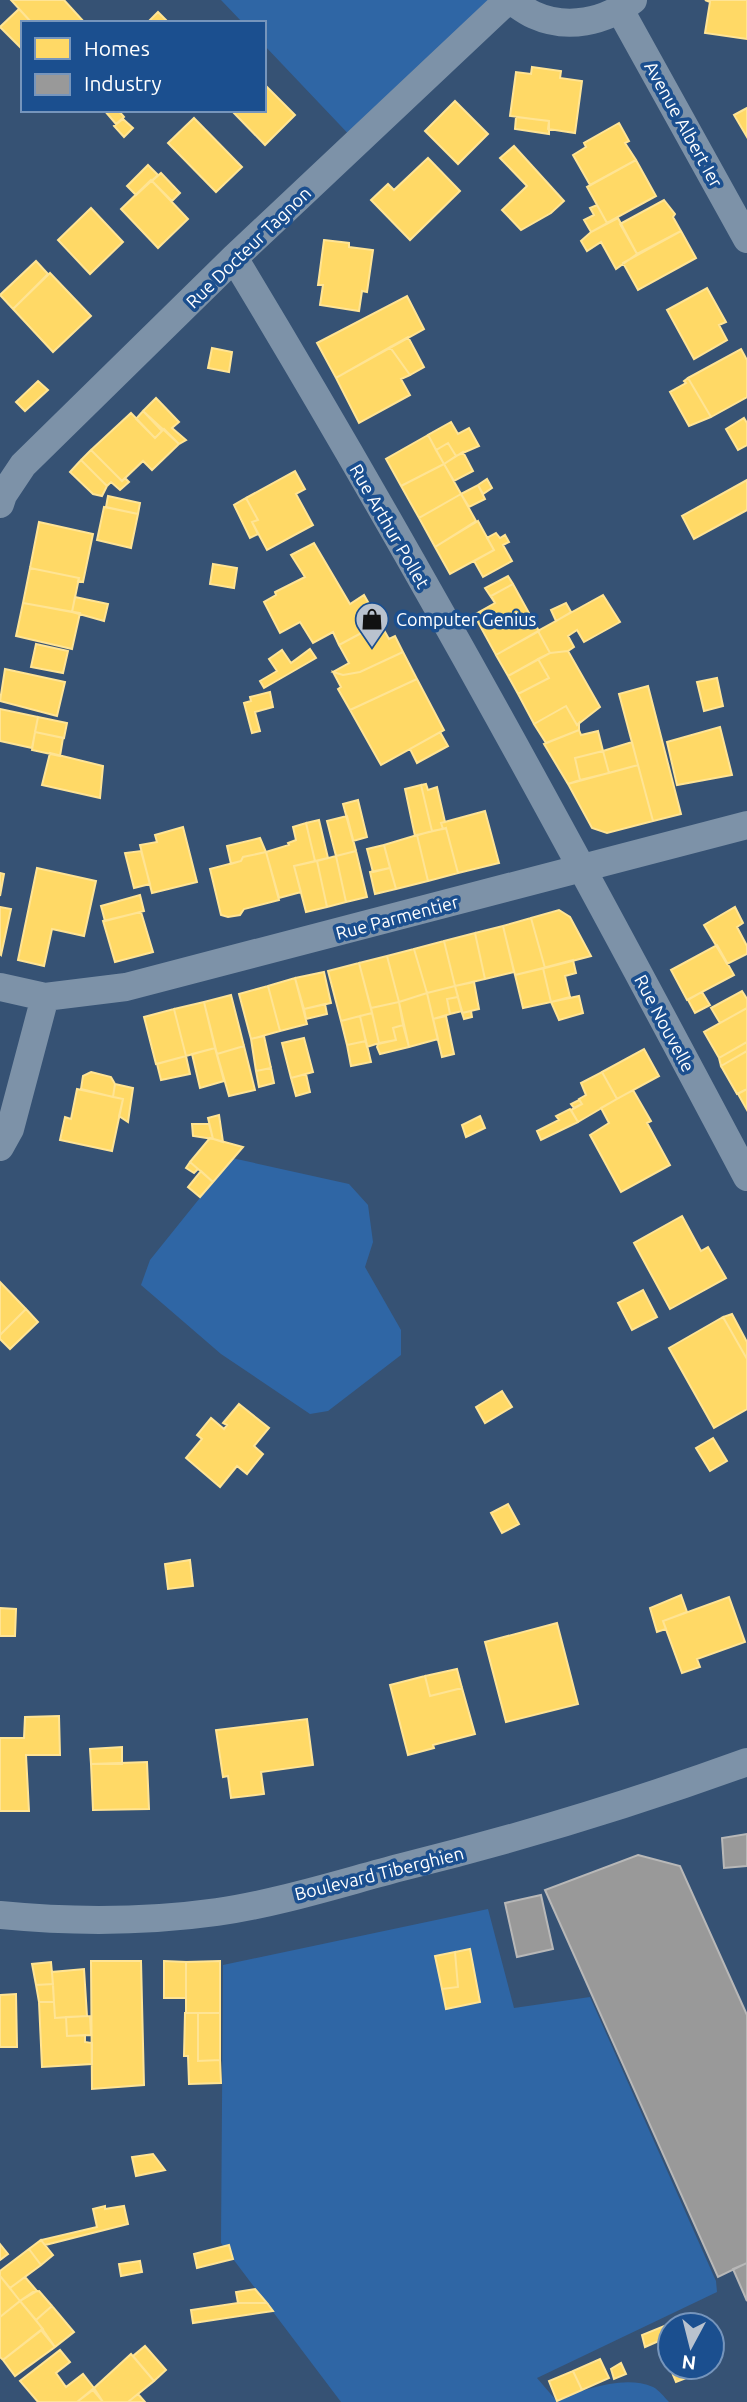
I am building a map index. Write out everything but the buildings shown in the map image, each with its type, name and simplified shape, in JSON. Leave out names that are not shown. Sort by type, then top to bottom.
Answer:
[{"type":"street","points":[[509,0],[534,15],[562,23],[592,21],[627,5]]},
{"type":"street","name":"Rue Docteur Tagnon","points":[[0,504],[23,465],[234,258],[509,0]]},
{"type":"street","name":"Avenue Albert Ier","points":[[627,5],[747,239]]},
{"type":"street","name":"Rue Arthur Pollet","points":[[234,258],[307,379],[583,868]]},
{"type":"street","name":"Rue Parmentier","points":[[0,987],[45,997],[126,987],[747,825]]},
{"type":"street","name":"Rue Nouvelle","points":[[583,868],[747,1177]]},
{"type":"street","points":[[3,1134],[45,997]]},
{"type":"street","name":"Boulevard Tiberghien","points":[[0,1915],[74,1920],[129,1920],[219,1911],[263,1903],[495,1844],[667,1791],[747,1762]]},
{"type":"shaded area","points":[[221,0],[508,0],[357,143],[266,47],[266,21],[241,21]]},
{"type":"shaded area","points":[[232,1158],[349,1184],[368,1205],[373,1242],[365,1267],[401,1330],[401,1355],[328,1411],[310,1414],[221,1354],[141,1285],[150,1260]]},
{"type":"shaded area","points":[[488,1909],[514,2008],[590,1997],[716,2281],[717,2292],[677,2311],[656,2311],[656,2321],[537,2378],[555,2399],[604,2385],[629,2382],[653,2387],[669,2402],[341,2402],[221,2243],[223,1965]]},
{"type":"place","name":"Computer Genius","points":[[372,649]]}]
